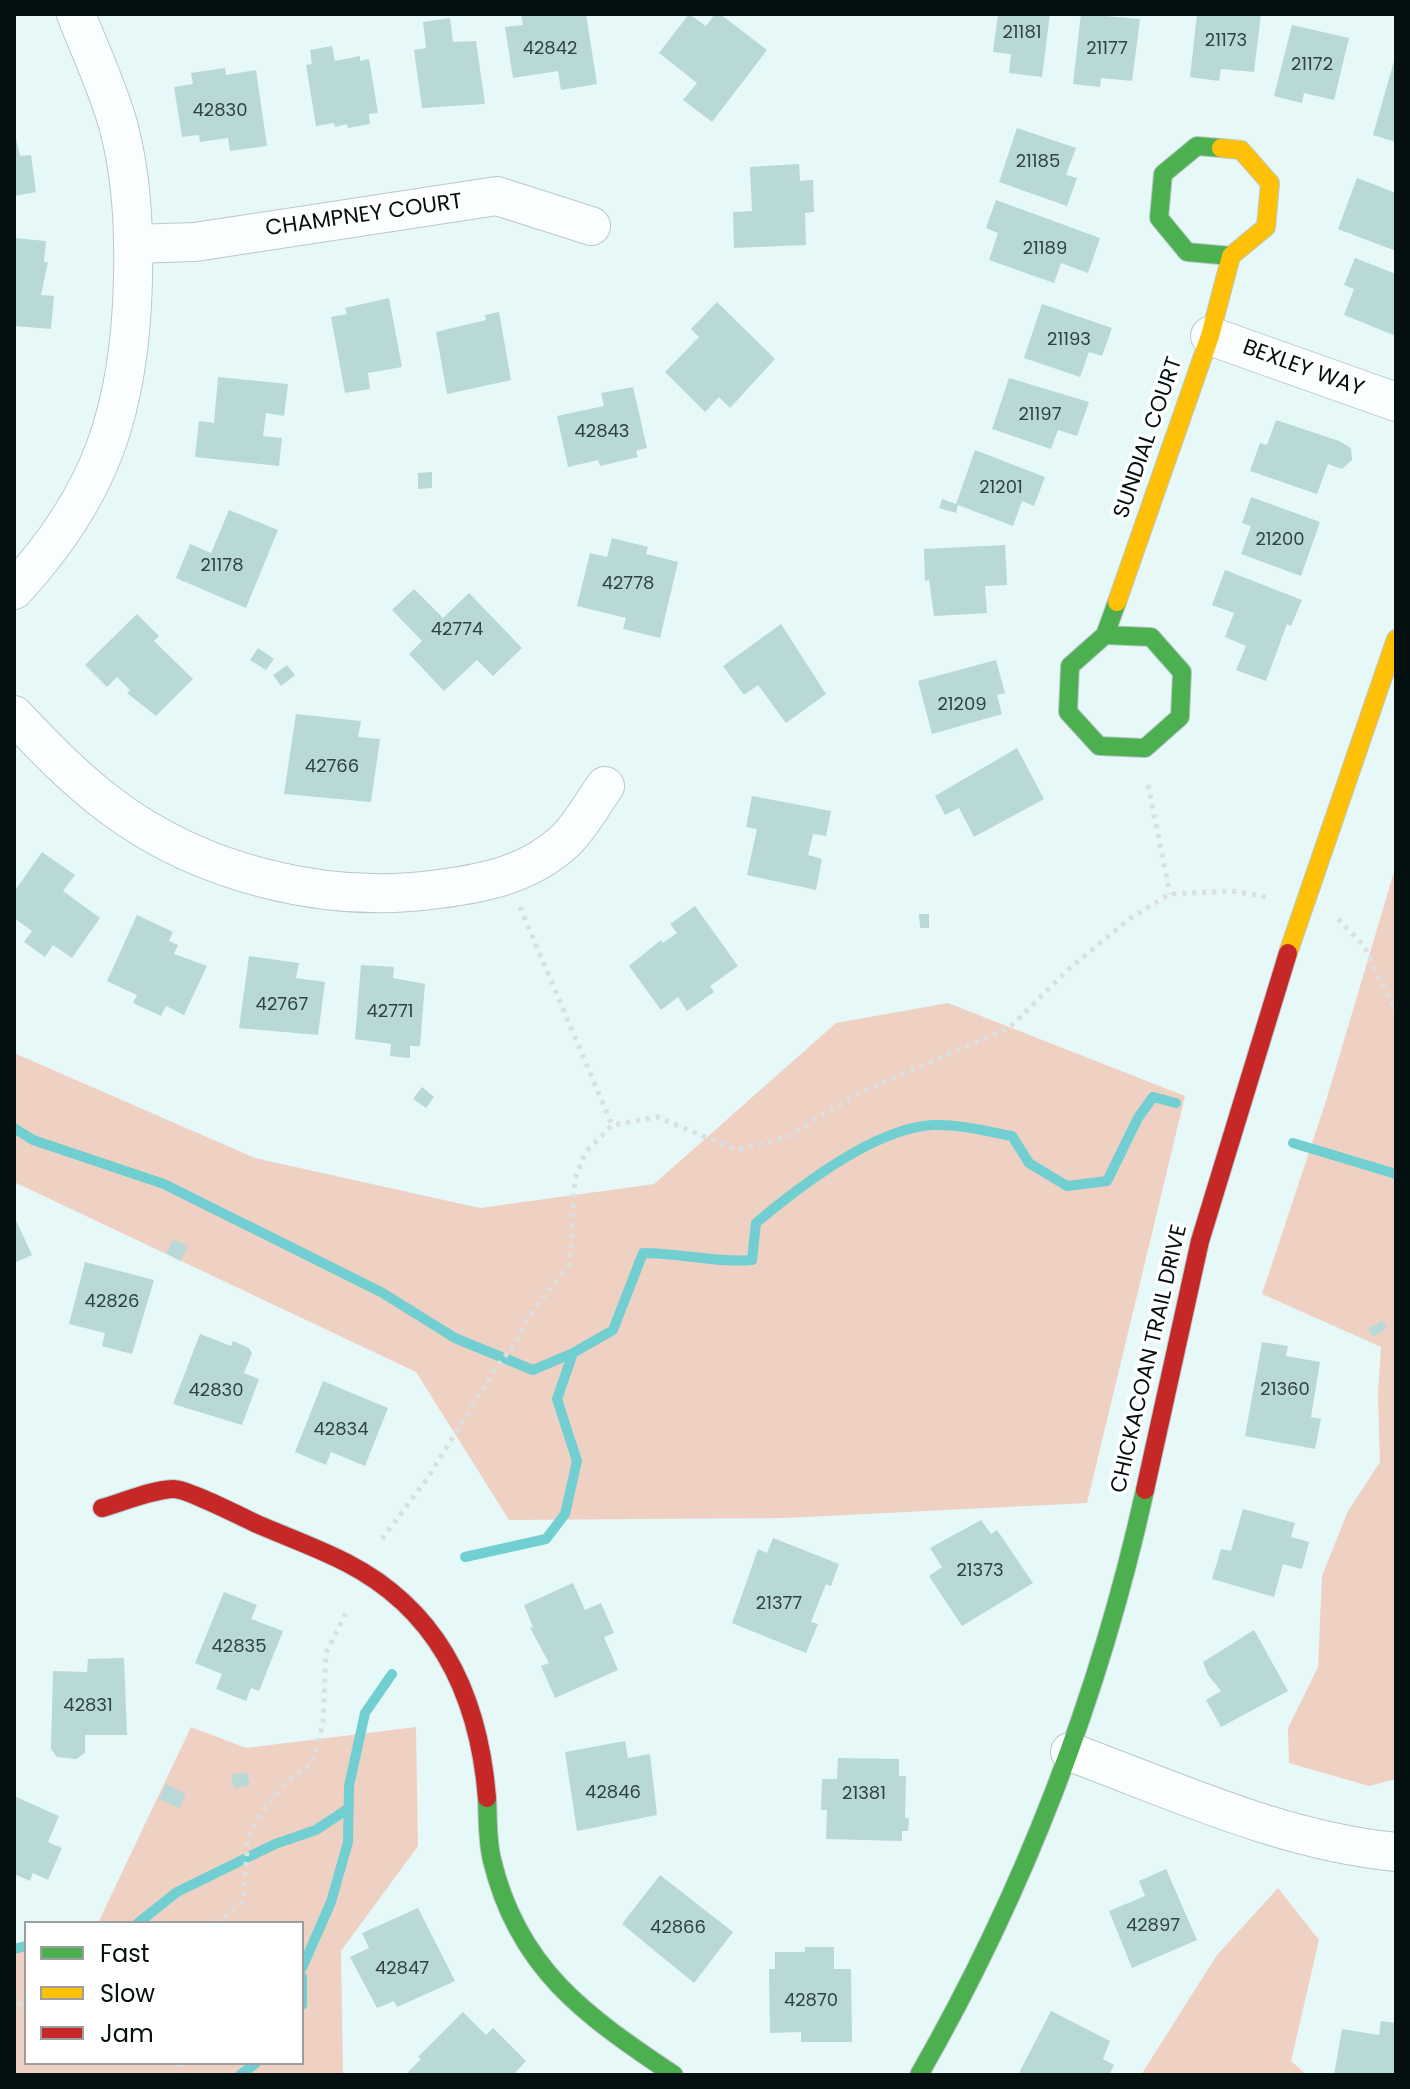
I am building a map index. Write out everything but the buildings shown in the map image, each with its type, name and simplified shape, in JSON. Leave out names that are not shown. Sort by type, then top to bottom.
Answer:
[{"type":"street","points":[[14,590],[43,559],[77,509],[103,459],[121,404],[132,344],[134,244],[130,183],[118,126],[76,14]]},
{"type":"street","points":[[1197,146],[1241,150],[1270,183],[1266,227],[1231,256],[1187,252],[1159,218],[1163,174],[1197,146]]},
{"type":"street","name":"CHAMPNEY COURT","points":[[134,244],[195,242],[497,196],[591,226]]},
{"type":"street","name":"SUNDIAL COURT","points":[[1145,748],[1099,746],[1068,712],[1070,666],[1105,635],[1210,336],[1231,256]]},
{"type":"street","name":"BEXLEY WAY","points":[[1210,336],[1396,402]]},
{"type":"street","points":[[1105,635],[1151,637],[1182,672],[1180,717],[1145,748]]},
{"type":"street","name":"CHICKACOAN TRAIL DRIVE","points":[[919,2075],[997,1928],[1044,1823],[1070,1752],[1127,1572],[1200,1243],[1239,1104],[1396,639]]},
{"type":"street","points":[[14,715],[67,770],[113,808],[169,841],[227,867],[289,884],[354,892],[417,892],[515,875],[566,839],[605,786]]},
{"type":"street","points":[[102,1508],[175,1488],[363,1572],[391,1591],[425,1625],[452,1664],[471,1706],[483,1752],[491,1857],[506,1906],[529,1951],[560,1990],[595,2022],[674,2075]]},
{"type":"street","points":[[1070,1752],[1288,1832],[1356,1848],[1396,1852]]},
{"type":"path","points":[[1145,748],[1146,777],[1170,894]]},
{"type":"path","points":[[515,875],[521,911],[612,1125]]},
{"type":"path","points":[[218,1921],[243,1901],[248,1839],[267,1802],[312,1763],[323,1724],[326,1653],[363,1572],[374,1550],[429,1476],[493,1372],[516,1342],[530,1314],[570,1263],[575,1178],[585,1153],[612,1125],[657,1117],[737,1150],[789,1136],[858,1093],[1009,1028],[1070,968],[1129,919],[1170,894],[1232,891],[1341,920],[1352,930],[1380,974],[1396,1012]]},
{"type":"shaded area","points":[[1396,865],[1396,1779],[1369,1786],[1289,1763],[1288,1728],[1318,1667],[1322,1576],[1348,1511],[1380,1462],[1378,1395],[1381,1347],[1262,1294],[1326,1101]]},
{"type":"shaded area","points":[[948,1003],[1185,1096],[1087,1503],[786,1518],[509,1520],[416,1372],[14,1182],[14,1053],[255,1158],[480,1208],[654,1184],[836,1023]]},
{"type":"shaded area","points":[[191,1727],[246,1748],[416,1727],[418,1846],[341,1951],[343,2075],[14,2075],[14,1946],[24,1950],[24,2065],[304,2065],[304,1921],[99,1921]]},
{"type":"shaded area","points":[[1278,1888],[1319,1940],[1291,2061],[1307,2075],[1141,2075],[1217,1955]]},
{"type":"waterway","points":[[465,1557],[546,1539],[565,1514],[577,1461],[557,1399],[573,1353],[613,1330],[643,1253],[752,1260],[756,1223],[794,1192],[839,1161],[887,1136],[933,1125],[1012,1136],[1029,1163],[1067,1186],[1107,1181],[1138,1118],[1153,1097],[1176,1103]]},
{"type":"waterway","points":[[14,1128],[33,1140],[164,1184],[381,1292],[455,1338],[533,1370],[573,1353]]},
{"type":"waterway","points":[[1293,1143],[1396,1174]]},
{"type":"waterway","points":[[304,1963],[331,1902],[348,1842],[349,1786],[365,1713],[392,1674]]},
{"type":"waterway","points":[[141,1921],[177,1892],[275,1844],[316,1830],[349,1808]]},
{"type":"waterway","points":[[14,1949],[24,1946]]},
{"type":"waterway","points":[[240,2075],[253,2065]]},
{"type":"traffic: fast","points":[[1221,148],[1197,146],[1163,174],[1159,218],[1187,252],[1231,256]]},
{"type":"traffic: fast","points":[[1105,635],[1151,637],[1182,672],[1180,717],[1145,748],[1099,746],[1068,712],[1070,666],[1105,635],[1117,602]]},
{"type":"traffic: fast","points":[[919,2075],[993,1935],[1054,1791],[1105,1643],[1145,1490]]},
{"type":"traffic: fast","points":[[487,1798],[490,1852],[504,1898],[519,1931],[538,1960],[585,2010],[674,2075]]},
{"type":"traffic: slow","points":[[1117,602],[1210,336],[1231,256],[1266,227],[1270,183],[1241,150],[1221,148]]},
{"type":"traffic: slow","points":[[1288,953],[1396,639]]},
{"type":"traffic: jam","points":[[1145,1490],[1200,1241],[1288,953]]},
{"type":"traffic: jam","points":[[102,1508],[155,1492],[179,1490],[347,1563],[379,1583],[407,1606],[430,1632],[449,1661],[464,1692],[475,1726],[487,1798]]}]
